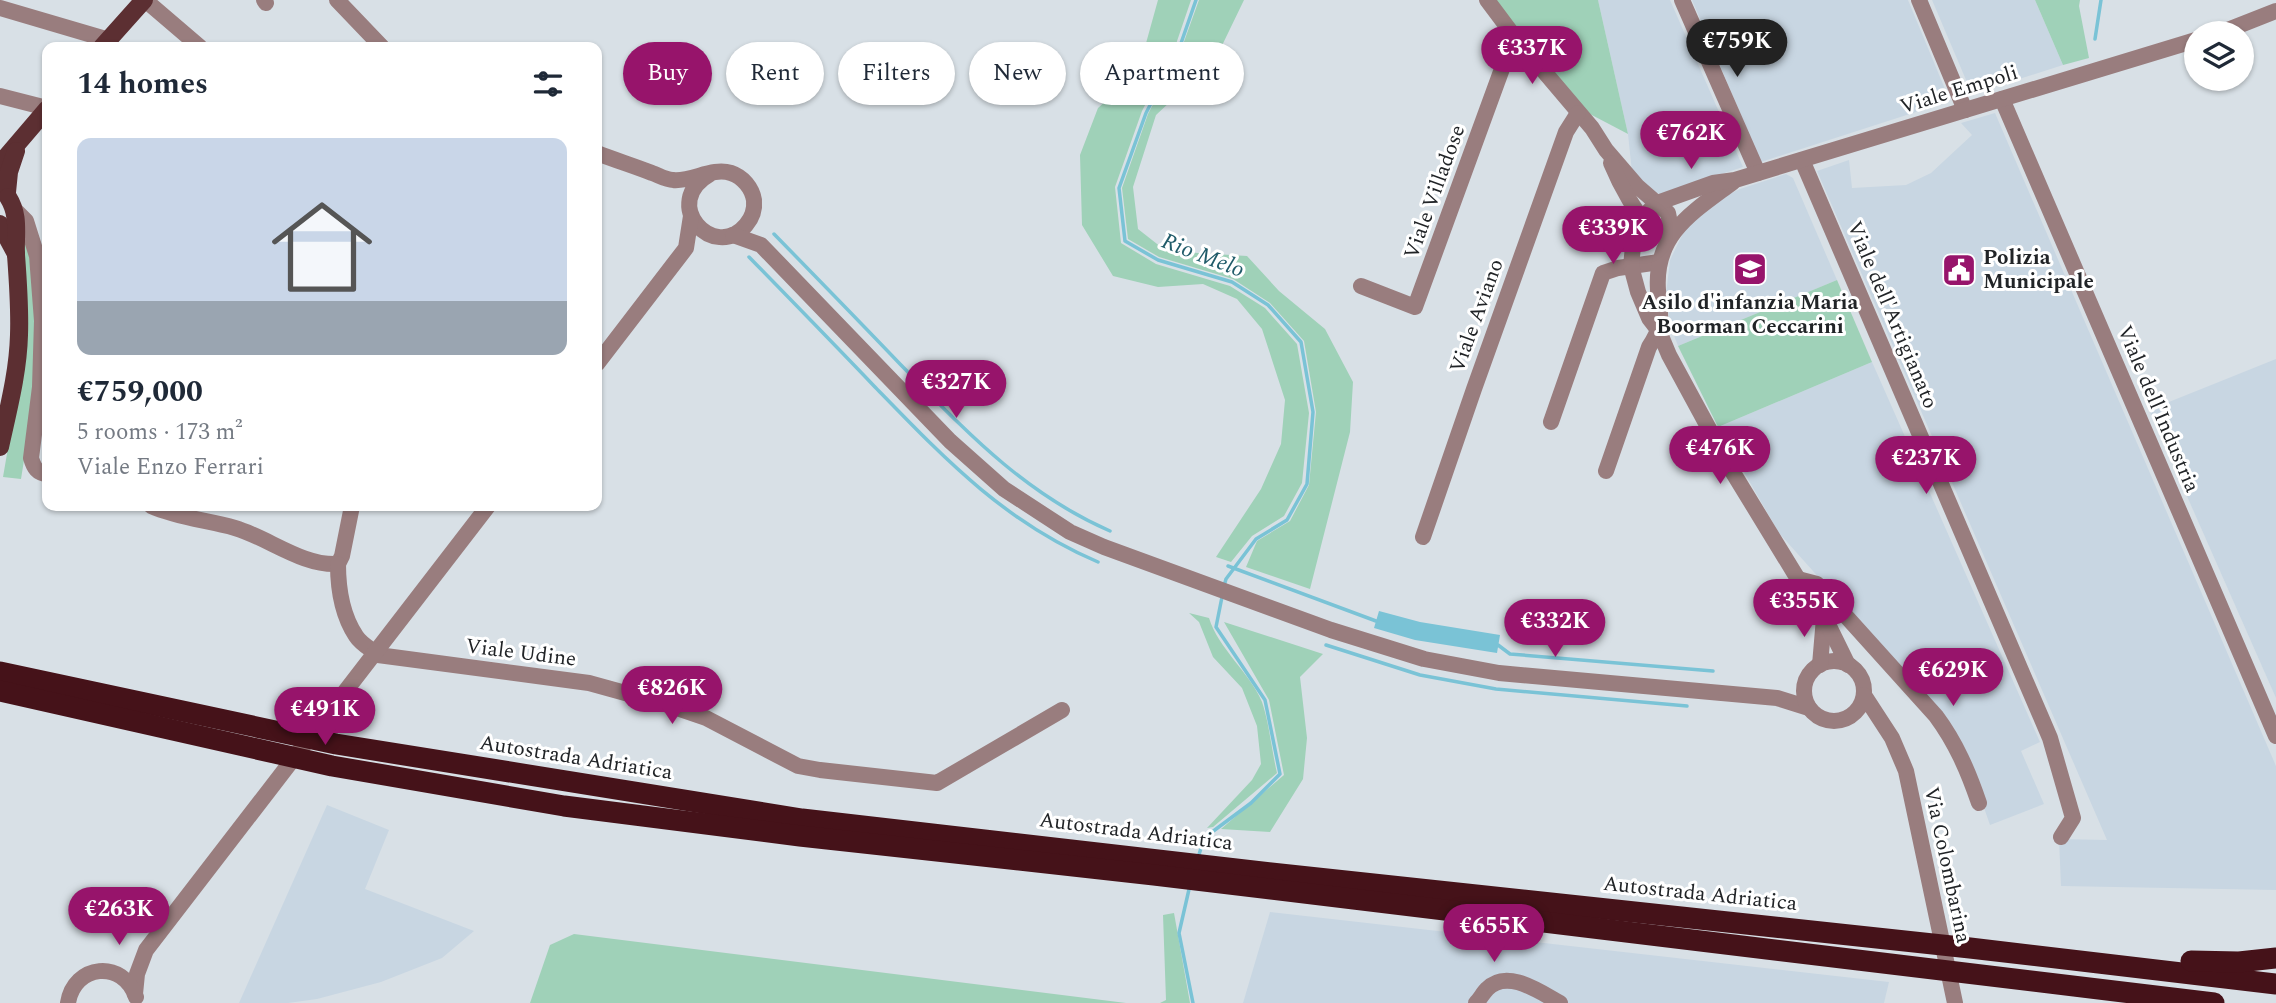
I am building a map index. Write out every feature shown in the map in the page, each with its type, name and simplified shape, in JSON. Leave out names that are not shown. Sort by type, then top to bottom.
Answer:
[{"type":"highway","name":"Autostrada Adriatica","points":[[0,672],[336,744],[802,819],[2276,984]]},
{"type":"highway","name":"Autostrada Adriatica","points":[[0,691],[332,766],[564,806],[2214,1003]]},
{"type":"highway","points":[[1970,948],[2209,962],[2276,958]]},
{"type":"highway","points":[[1966,974],[2110,1003]]},
{"type":"main road","points":[[106,42],[144,0]]},
{"type":"main road","points":[[0,164],[42,115]]},
{"type":"main road","points":[[0,447],[12,393],[19,338],[19,289],[9,211],[9,172],[21,139]]},
{"type":"street","points":[[144,0],[194,42]]},
{"type":"street","points":[[337,0],[377,42]]},
{"type":"street","points":[[1487,0],[1592,128],[1606,150],[1637,186],[1668,213],[1672,233],[1657,231],[1650,226],[1623,192]]},
{"type":"street","points":[[1682,0],[1758,173]]},
{"type":"street","points":[[1919,0],[1965,110]]},
{"type":"street","points":[[0,8],[102,42]]},
{"type":"street","points":[[2251,21],[2276,11]]},
{"type":"street","name":"Viale Villadose","points":[[1361,286],[1415,307],[1514,36]]},
{"type":"street","name":"Viale Empoli","points":[[1657,203],[1713,183],[1735,180],[2184,44]]},
{"type":"street","points":[[0,96],[42,108]]},
{"type":"street","name":"Viale dell'Industria","points":[[2002,99],[2276,736]]},
{"type":"street","name":"Viale Aviano","points":[[1423,537],[1566,132],[1578,113]]},
{"type":"street","points":[[1606,150],[1623,192],[1634,237]]},
{"type":"street","points":[[602,155],[673,180],[720,172],[739,177],[752,192],[753,212],[761,245],[941,431],[1004,488],[1070,532],[1331,630],[1424,659],[1499,673],[1777,698],[1809,708],[1820,718],[1827,720],[1848,717],[1864,719],[1892,738]]},
{"type":"street","name":"Viale dell'Artigianato","points":[[1802,160],[2050,738],[2073,818],[2061,837]]},
{"type":"street","points":[[602,357],[686,248],[694,186],[710,174]]},
{"type":"street","points":[[673,180],[696,225],[704,232],[761,245]]},
{"type":"street","name":"Viale Empoli","points":[[1659,262],[1672,233],[1697,207],[1735,180]]},
{"type":"street","points":[[1657,203],[1643,217],[1634,237],[1631,266],[1638,292],[1649,318],[1659,331],[1669,355],[1732,471],[1798,579],[1824,615],[1848,665]]},
{"type":"street","points":[[9,211],[37,256],[42,335]]},
{"type":"street","points":[[686,248],[728,236],[742,229],[753,212]]},
{"type":"street","points":[[1551,422],[1603,273],[1659,262],[1659,331],[1649,346],[1606,471]]},
{"type":"street","points":[[42,398],[31,458],[34,468],[42,473]]},
{"type":"street","points":[[166,511],[236,528],[327,565],[338,564],[345,545],[351,511]]},
{"type":"street","points":[[136,999],[137,974],[146,950],[484,511]]},
{"type":"street","name":"Viale Udine","points":[[338,564],[338,583],[343,606],[356,638],[378,655],[603,686],[706,718],[798,766],[937,783],[1062,710]]},
{"type":"street","points":[[1798,579],[1817,584],[1936,716],[1964,762],[1979,803]]},
{"type":"street","points":[[1820,665],[1824,615]]},
{"type":"street","points":[[1777,698],[1806,680],[1820,665],[1834,661],[1848,665],[1859,674],[1864,687],[1859,708],[1848,717]]},
{"type":"street","points":[[1806,680],[1804,695],[1809,708]]},
{"type":"street","name":"Via Colombarina","points":[[1864,695],[1892,738],[1906,771],[1955,1003]]},
{"type":"street","points":[[68,1003],[72,990],[80,979],[92,972],[125,965],[146,950]]},
{"type":"street","points":[[105,971],[124,978],[136,999]]},
{"type":"street","points":[[1476,1003],[1488,987],[1499,981],[1516,981],[1560,1003]]},
{"type":"shaded area","points":[[1598,0],[1670,0],[1743,167],[1660,194],[1648,190],[1632,172],[1628,134]]},
{"type":"shaded area","points":[[1692,0],[1908,0],[1950,101],[1761,162]]},
{"type":"shaded area","points":[[1932,0],[2035,0],[2063,65],[1972,94]]},
{"type":"shaded area","points":[[1995,113],[2276,766],[2276,890],[2061,886],[2059,839],[2107,840],[1817,171],[1849,160],[1852,188],[1906,185],[1931,173],[1972,135],[1961,123]]},
{"type":"shaded area","name":"Asilo d'infanzia Maria Boorman Ceccarini","points":[[1786,174],[1793,178],[1837,280],[1678,346],[1670,325],[1666,294],[1670,260],[1686,227],[1719,199]]},
{"type":"shaded area","points":[[2276,359],[2276,698],[2149,410]]},
{"type":"shaded area","points":[[1872,362],[2040,742],[2021,751],[2044,804],[1990,825],[1964,750],[1931,703],[1779,533],[1718,427]]},
{"type":"shaded area","points":[[327,805],[389,830],[365,889],[474,931],[442,958],[381,982],[317,999],[288,1003],[239,1003]]},
{"type":"shaded area","points":[[1270,912],[1889,982],[1884,1003],[1243,1003]]},
{"type":"green space","points":[[1158,0],[1191,0],[1177,42],[1146,42]]},
{"type":"green space","points":[[1199,0],[1244,0],[1224,42],[1184,42]]},
{"type":"green space","points":[[1495,0],[1598,0],[1628,134],[1588,113],[1529,47]]},
{"type":"green space","points":[[2035,0],[2080,0],[2089,58],[2063,65]]},
{"type":"green space","points":[[1101,105],[1145,105],[1115,187],[1121,243],[1156,264],[1230,286],[1265,308],[1297,344],[1309,413],[1302,483],[1284,516],[1252,536],[1231,562],[1216,557],[1261,489],[1281,444],[1285,400],[1262,329],[1237,299],[1203,284],[1158,287],[1113,276],[1082,225],[1080,155]]},
{"type":"green space","points":[[1153,105],[1167,105],[1156,115],[1133,187],[1138,229],[1166,251],[1247,256],[1279,291],[1325,329],[1353,382],[1350,432],[1310,589],[1246,567],[1257,541],[1290,521],[1309,485],[1316,412],[1304,341],[1270,303],[1233,279],[1159,257],[1128,239],[1122,188]]},
{"type":"green space","points":[[20,234],[27,240],[37,313],[33,404],[21,479],[3,477],[8,448]]},
{"type":"green space","points":[[1837,280],[1872,362],[1718,427],[1678,346]]},
{"type":"green space","points":[[1189,613],[1209,618],[1219,640],[1257,691],[1264,710],[1277,773],[1213,827],[1207,828],[1252,780],[1261,764],[1257,726],[1242,688],[1213,657],[1199,622]]},
{"type":"green space","points":[[1224,622],[1323,654],[1300,677],[1307,738],[1303,779],[1270,832],[1221,829],[1284,775],[1269,700]]},
{"type":"green space","points":[[1174,913],[1190,1003],[1160,1003],[1166,1000],[1163,915]]},
{"type":"green space","points":[[574,934],[1126,1003],[530,1003],[550,945]]},
{"type":"water","points":[[1379,611],[1420,622],[1500,635],[1497,653],[1415,640],[1374,628]]},
{"type":"waterway","name":"Rio Melo","points":[[1196,0],[1179,49],[1146,113],[1119,188],[1125,241],[1158,260],[1232,282],[1268,305],[1301,342],[1313,412],[1307,484],[1287,520],[1256,539],[1226,579],[1224,586]]},
{"type":"waterway","points":[[2095,39],[2101,0]]},
{"type":"waterway","points":[[774,234],[972,436],[1022,479],[1079,516],[1110,531]]},
{"type":"waterway","points":[[749,257],[925,438],[977,486],[1033,528],[1098,562]]},
{"type":"waterway","points":[[1228,566],[1376,621]]},
{"type":"waterway","name":"Rio Melo","points":[[1198,858],[1204,838],[1251,803],[1280,774],[1265,700],[1216,627],[1222,597]]},
{"type":"waterway","points":[[1326,645],[1420,675],[1496,689],[1687,706]]},
{"type":"waterway","points":[[1498,645],[1510,654],[1713,671]]},
{"type":"waterway","name":"Rio Melo","points":[[1190,885],[1179,933],[1193,1003]]},
{"type":"place","name":"Asilo d'infanzia Maria Boorman Ceccarini","points":[[1750,269]]},
{"type":"place","name":"Polizia Municipale","points":[[1959,270]]}]
